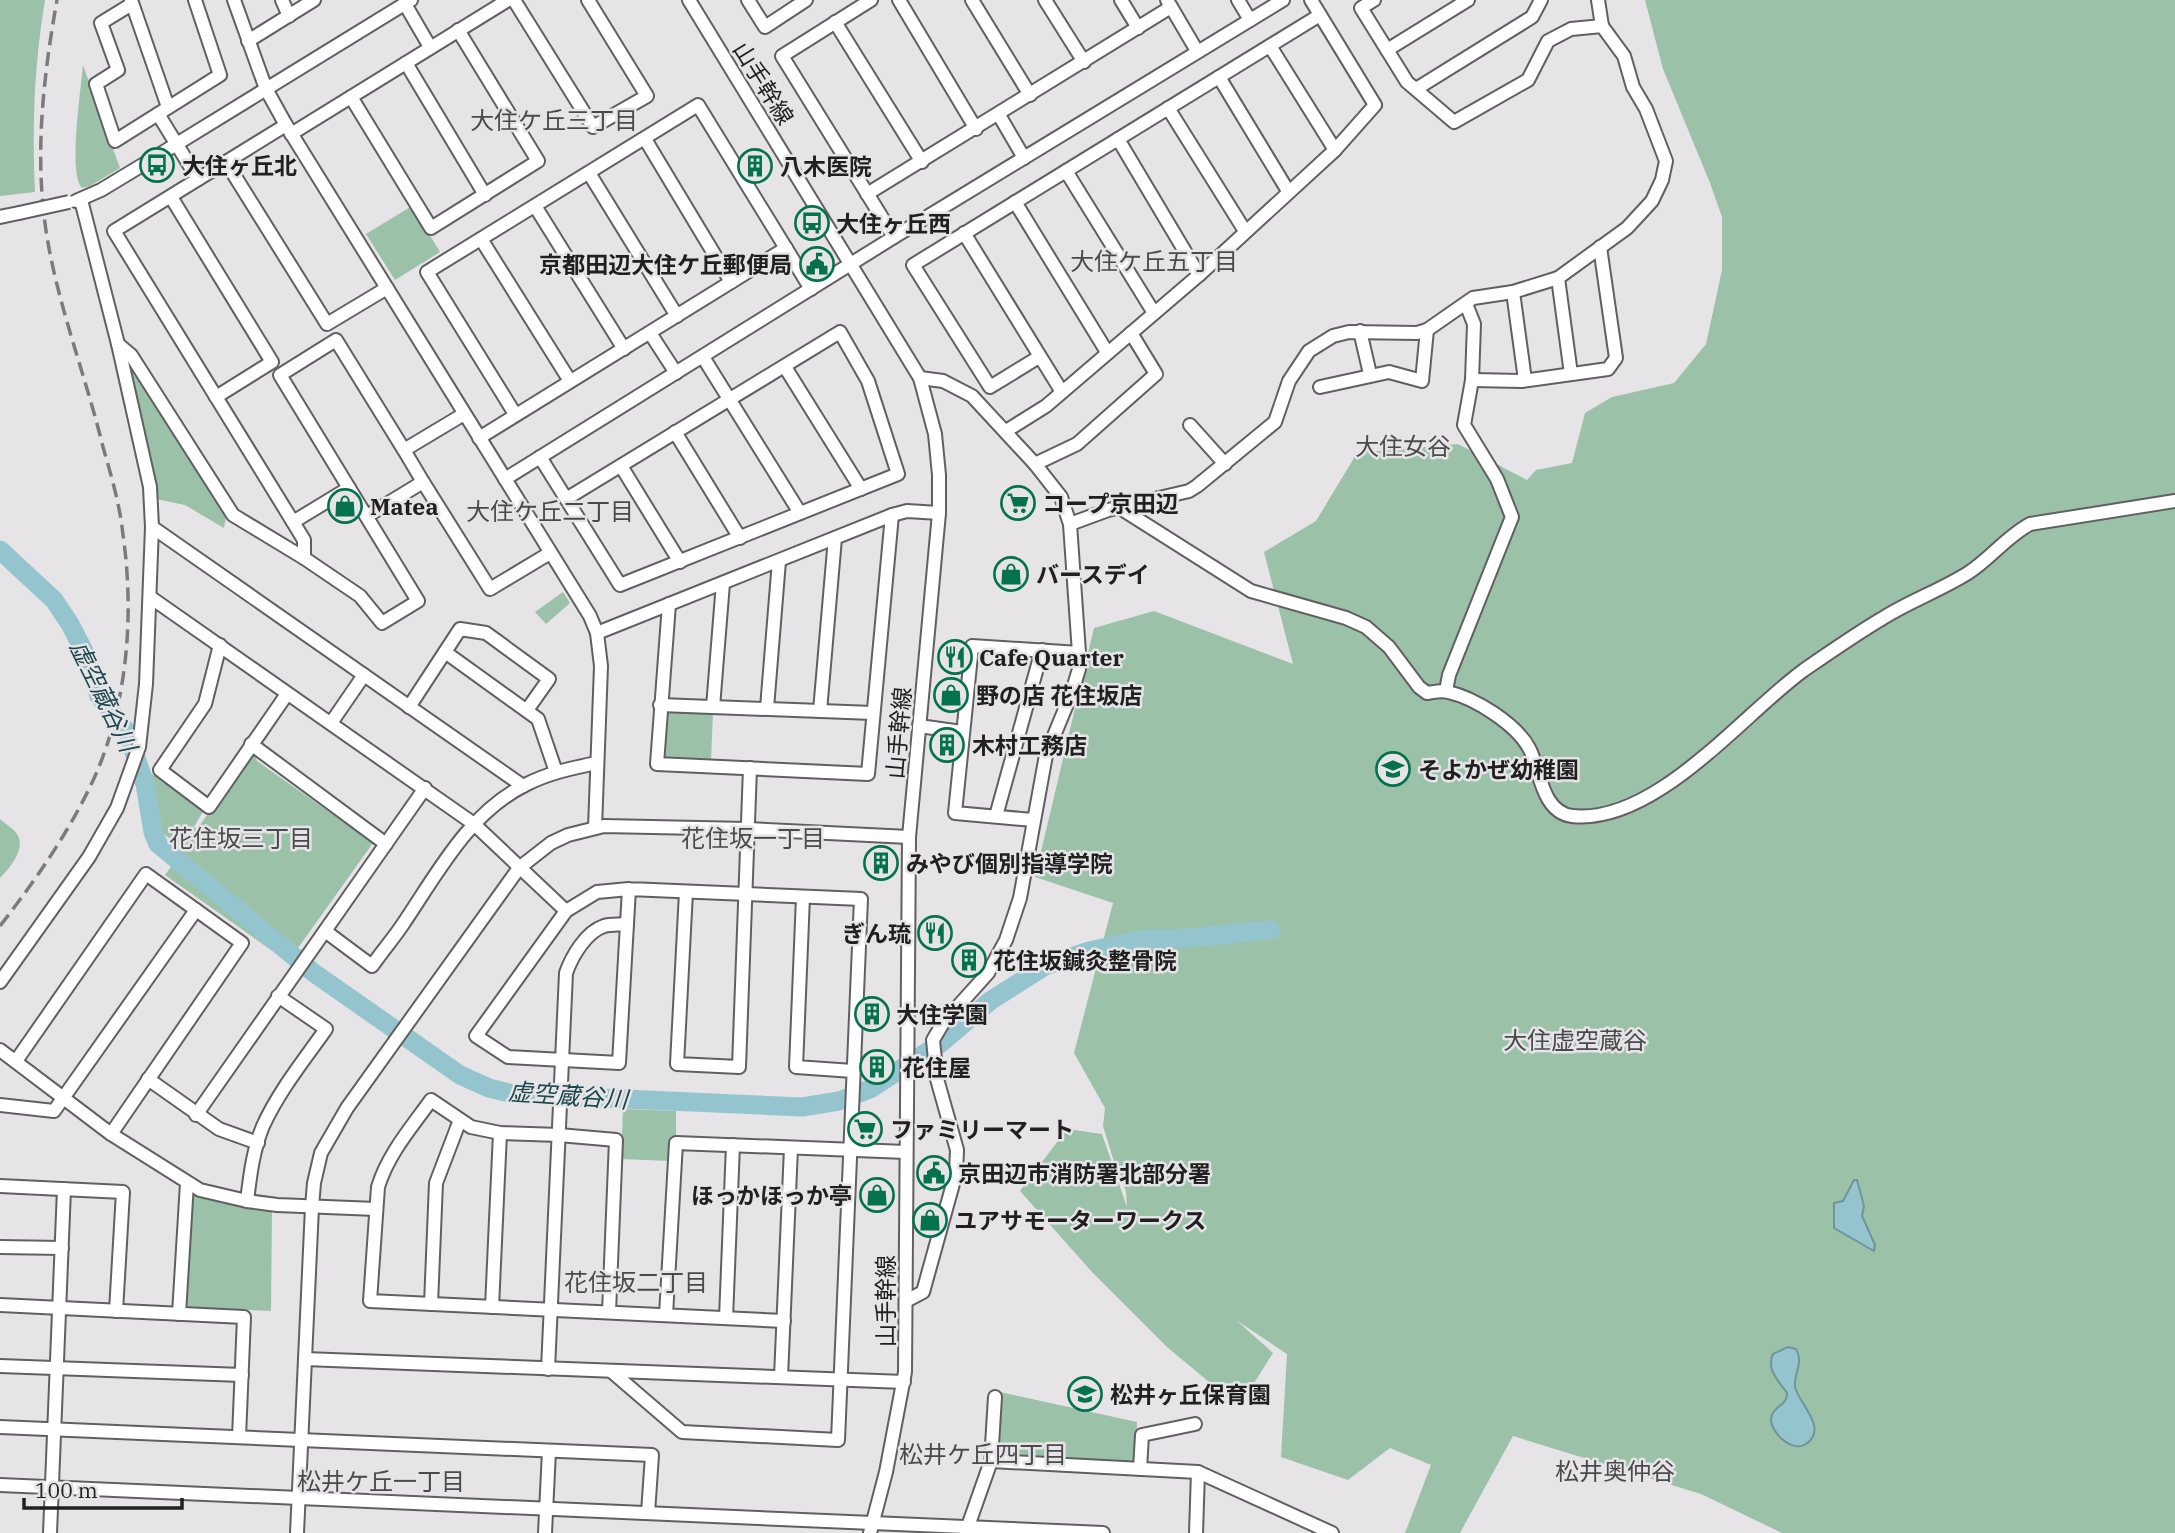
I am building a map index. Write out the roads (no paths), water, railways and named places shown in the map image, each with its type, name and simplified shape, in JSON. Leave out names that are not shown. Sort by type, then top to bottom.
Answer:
[{"type":"street","points":[[195,0],[220,75],[163,111],[116,141],[96,84],[118,70],[101,23],[131,2],[163,111],[177,145],[198,179]]},
{"type":"street","points":[[234,0],[266,89],[288,129],[590,616],[597,634],[601,666],[595,828]]},
{"type":"street","points":[[282,0],[289,16]]},
{"type":"street","points":[[248,41],[314,0]]},
{"type":"street","points":[[304,558],[304,540],[114,231],[226,162],[351,97],[508,0]]},
{"type":"street","points":[[514,0],[593,127],[647,96],[588,0]]},
{"type":"street","name":"山手幹線","points":[[689,0],[920,378],[935,434],[939,513],[909,837],[904,1382],[872,1528]]},
{"type":"street","points":[[748,0],[765,27],[806,0]]},
{"type":"street","points":[[871,0],[782,56],[894,237]]},
{"type":"street","points":[[899,0],[976,129]]},
{"type":"street","points":[[971,0],[1030,96]]},
{"type":"street","points":[[1045,0],[1084,62]]},
{"type":"street","points":[[1121,0],[1139,28]]},
{"type":"street","points":[[1238,0],[1250,20]]},
{"type":"street","points":[[505,479],[894,237],[1283,0]]},
{"type":"street","points":[[1006,431],[1046,406],[1199,275],[1335,150],[1375,105],[1311,0]]},
{"type":"street","points":[[1374,0],[1361,8],[1407,82],[1454,122],[1528,80],[1548,41],[1571,29],[1602,26]]},
{"type":"street","points":[[1387,50],[1468,0]]},
{"type":"street","points":[[1416,89],[1532,17],[1541,0]]},
{"type":"street","points":[[1070,524],[1108,510],[1189,491],[1275,422],[1289,381],[1309,351],[1334,336],[1360,331],[1417,333],[1427,330],[1473,298],[1513,292],[1558,278],[1627,228],[1652,201],[1662,180],[1666,161],[1646,109],[1633,86],[1623,56],[1602,26],[1598,0]]},
{"type":"street","points":[[0,218],[75,201],[177,145],[408,2],[430,47]]},
{"type":"street","points":[[867,194],[1139,28],[1169,4],[1197,51]]},
{"type":"street","points":[[1039,358],[990,387],[913,265],[1320,15]]},
{"type":"street","points":[[835,22],[922,162]]},
{"type":"street","points":[[351,97],[431,228],[485,195],[538,161],[458,30]]},
{"type":"street","points":[[1269,46],[1335,150]]},
{"type":"street","points":[[406,63],[485,195]]},
{"type":"street","points":[[1219,77],[1288,191]]},
{"type":"street","points":[[515,414],[427,272],[698,105],[811,289]]},
{"type":"street","points":[[1168,108],[1245,231]]},
{"type":"street","points":[[999,115],[1024,158]]},
{"type":"street","points":[[645,139],[731,282]]},
{"type":"street","points":[[1118,139],[1199,275]]},
{"type":"street","points":[[226,162],[327,324],[387,289]]},
{"type":"street","points":[[1066,171],[1154,313]]},
{"type":"street","points":[[589,173],[677,316]]},
{"type":"street","points":[[171,197],[272,362],[216,397]]},
{"type":"street","points":[[0,982],[89,857],[117,808],[139,747],[146,684],[152,527],[150,487],[118,344],[75,201]]},
{"type":"street","points":[[1015,202],[1107,352]]},
{"type":"street","points":[[536,206],[624,349]]},
{"type":"street","points":[[964,233],[1062,392]]},
{"type":"street","points":[[481,239],[570,382]]},
{"type":"street","points":[[1472,380],[1525,380],[1608,369],[1616,358],[1600,247]]},
{"type":"street","points":[[479,438],[786,248]]},
{"type":"street","points":[[1558,278],[1571,374]]},
{"type":"street","points":[[1513,292],[1525,380]]},
{"type":"street","points":[[1446,691],[1449,676],[1512,517],[1497,479],[1464,425],[1472,380],[1474,324],[1466,304]]},
{"type":"street","points":[[1320,387],[1389,372],[1422,381],[1427,330]]},
{"type":"street","points":[[1360,331],[1370,374]]},
{"type":"street","points":[[540,457],[566,499],[620,585],[898,474],[868,381],[840,332],[566,499]]},
{"type":"street","points":[[650,333],[676,373]]},
{"type":"street","points":[[1035,464],[1077,444],[1156,374],[1130,333]]},
{"type":"street","points":[[118,344],[131,355],[233,515],[360,596],[382,623],[418,601],[280,374],[336,340],[490,589],[551,553]]},
{"type":"street","points":[[703,356],[800,513]]},
{"type":"street","points":[[785,367],[861,489]]},
{"type":"street","points":[[906,1301],[923,1292],[956,1173],[957,1150],[933,1059],[933,1040],[943,1023],[988,973],[1006,940],[1020,898],[1046,755],[1079,669],[1070,524],[1061,497],[982,406],[957,386],[920,378]]},
{"type":"street","points":[[404,450],[464,414]]},
{"type":"street","points":[[1190,425],[1225,464]]},
{"type":"street","points":[[675,432],[740,538]]},
{"type":"street","points":[[621,466],[680,562]]},
{"type":"street","points":[[367,516],[423,482]]},
{"type":"street","points":[[293,522],[349,488]]},
{"type":"street","points":[[1120,508],[1251,591],[1346,618],[1366,627],[1390,647],[1419,687],[1427,693],[1446,691],[1475,702],[1519,732],[1530,750],[1541,788],[1554,805],[1567,815],[1583,817],[1619,809],[1679,777],[1802,672],[1884,617],[1969,572],[2015,533],[2030,524],[2175,501]]},
{"type":"street","points":[[597,634],[892,515],[907,511],[939,513]]},
{"type":"street","points":[[669,604],[657,764],[868,774],[892,515]]},
{"type":"street","points":[[152,527],[523,786]]},
{"type":"street","points":[[820,711],[835,538]]},
{"type":"street","points":[[767,708],[779,561]]},
{"type":"street","points":[[713,707],[723,583]]},
{"type":"street","points":[[150,597],[474,824],[566,911]]},
{"type":"street","points":[[409,707],[460,629],[486,633],[550,679],[527,710]]},
{"type":"street","points":[[220,645],[205,704],[160,771],[209,807],[287,694]]},
{"type":"street","points":[[1033,820],[955,813],[972,646],[1079,653]]},
{"type":"street","points":[[996,816],[1042,650]]},
{"type":"street","points":[[445,652],[538,719],[556,772]]},
{"type":"street","points":[[331,723],[364,675]]},
{"type":"street","points":[[660,705],[873,713]]},
{"type":"street","points":[[919,726],[962,732]]},
{"type":"street","points":[[251,744],[386,844]]},
{"type":"street","points":[[325,930],[372,966],[436,873],[474,824],[500,800],[523,786],[556,772],[597,763]]},
{"type":"street","points":[[686,892],[677,1064],[739,1067],[750,768]]},
{"type":"street","points":[[196,1115],[425,789]]},
{"type":"street","points":[[297,1533],[312,1206],[321,1153],[347,1108],[519,868],[551,843],[568,835],[619,825],[909,837]]},
{"type":"street","points":[[16,1061],[146,874],[242,943],[111,1134]]},
{"type":"street","points":[[611,1371],[682,1432],[838,1440],[861,899],[629,890],[597,892],[566,911],[476,1036],[508,1057],[561,1064],[619,1063],[629,890]]},
{"type":"street","points":[[803,897],[796,1068],[853,1071]]},
{"type":"street","points":[[0,1105],[54,1111],[196,910]]},
{"type":"street","points":[[548,1368],[566,973],[571,958],[587,938],[603,927],[627,924]]},
{"type":"street","points":[[247,1201],[250,1171],[264,1125],[292,1077],[326,1029],[278,996]]},
{"type":"street","points":[[0,1050],[111,1134],[200,1190],[247,1201],[376,1209]]},
{"type":"street","points":[[148,1079],[219,1129],[258,1143]]},
{"type":"street","points":[[609,1312],[616,1140],[559,1131],[500,1133],[471,1126],[431,1100],[394,1150],[378,1187],[370,1301],[783,1321]]},
{"type":"street","points":[[431,1304],[436,1182],[460,1120]]},
{"type":"street","points":[[492,1307],[500,1133]]},
{"type":"street","points":[[666,1315],[676,1143],[906,1152]]},
{"type":"street","points":[[726,1318],[733,1145]]},
{"type":"street","points":[[781,1377],[791,1147]]},
{"type":"street","points":[[179,1314],[187,1183]]},
{"type":"street","points":[[0,1186],[123,1192],[116,1311]]},
{"type":"street","points":[[50,1533],[64,1189]]},
{"type":"street","points":[[0,1247],[62,1248]]},
{"type":"street","points":[[0,1305],[244,1317],[239,1437]]},
{"type":"street","points":[[305,1359],[904,1382]]},
{"type":"street","points":[[0,1366],[242,1375]]},
{"type":"street","points":[[967,1530],[991,1461],[995,1397]]},
{"type":"street","points":[[1140,1469],[1142,1436],[1195,1424]]},
{"type":"street","points":[[0,1427],[652,1455],[648,1513]]},
{"type":"street","points":[[545,1533],[549,1451]]},
{"type":"street","points":[[991,1461],[1198,1472],[1332,1533]]},
{"type":"street","points":[[1196,1533],[1198,1472]]},
{"type":"street","points":[[0,1485],[782,1519],[872,1528],[1103,1533]]},
{"type":"street","points":[[777,1533],[782,1519]]},
{"type":"water","points":[[1854,1180],[1857,1180],[1864,1206],[1862,1216],[1875,1245],[1874,1251],[1834,1228],[1834,1203],[1843,1201]]},
{"type":"water","points":[[1788,1347],[1796,1349],[1798,1354],[1795,1386],[1815,1430],[1812,1438],[1800,1446],[1783,1440],[1774,1430],[1771,1419],[1774,1411],[1785,1401],[1787,1393],[1774,1375],[1771,1360],[1773,1354]]},
{"type":"waterway","name":"虚空蔵谷川","points":[[0,550],[54,600],[70,624],[85,653],[99,696],[127,732],[145,784],[153,832],[158,844],[314,973],[460,1075],[489,1088],[513,1094],[802,1107],[839,1101],[870,1089],[941,1043],[990,1001],[1045,966],[1089,951],[1143,939],[1177,939],[1271,930]]},
{"type":"railway","points":[[0,926],[37,876],[89,789],[102,759],[120,697],[128,632],[127,567],[120,513],[58,290],[43,207],[41,148],[44,88],[57,0]]},
{"type":"place","name":"大住ヶ丘北","points":[[157,165]]},
{"type":"place","name":"八木医院","points":[[755,166]]},
{"type":"place","name":"大住ヶ丘西","points":[[812,223]]},
{"type":"place","name":"京都田辺大住ケ丘郵便局","points":[[817,264]]},
{"type":"place","name":"コープ京田辺","points":[[1018,503]]},
{"type":"place","name":"Matea","points":[[345,506]]},
{"type":"place","name":"バースデイ","points":[[1011,574]]},
{"type":"place","name":"Cafe Quarter","points":[[955,657]]},
{"type":"place","name":"野の店 花住坂店","points":[[951,695]]},
{"type":"place","name":"木村工務店","points":[[947,745]]},
{"type":"place","name":"そよかぜ幼稚園","points":[[1393,769]]},
{"type":"place","name":"みやび個別指導学院","points":[[881,863]]},
{"type":"place","name":"ぎん琉","points":[[935,933]]},
{"type":"place","name":"花住坂鍼灸整骨院","points":[[969,960]]},
{"type":"place","name":"大住学園","points":[[872,1014]]},
{"type":"place","name":"花住屋","points":[[877,1067]]},
{"type":"place","name":"ファミリーマート","points":[[865,1129]]},
{"type":"place","name":"京田辺市消防署北部分署","points":[[934,1173]]},
{"type":"place","name":"ほっかほっか亭","points":[[877,1195]]},
{"type":"place","name":"ユアサモーターワークス","points":[[930,1220]]},
{"type":"place","name":"松井ヶ丘保育園","points":[[1085,1394]]},
{"type":"district","name":"大住ケ丘三丁目","points":[[554,120]]},
{"type":"district","name":"大住ケ丘五丁目","points":[[1154,261]]},
{"type":"district","name":"大住女谷","points":[[1403,446]]},
{"type":"district","name":"大住ケ丘二丁目","points":[[550,511]]},
{"type":"district","name":"花住坂三丁目","points":[[241,838]]},
{"type":"district","name":"花住坂一丁目","points":[[753,838]]},
{"type":"district","name":"大住虚空蔵谷","points":[[1575,1040]]},
{"type":"district","name":"花住坂二丁目","points":[[636,1282]]},
{"type":"district","name":"松井ケ丘四丁目","points":[[983,1454]]},
{"type":"district","name":"松井奥仲谷","points":[[1615,1471]]},
{"type":"district","name":"松井ケ丘一丁目","points":[[381,1481]]}]
